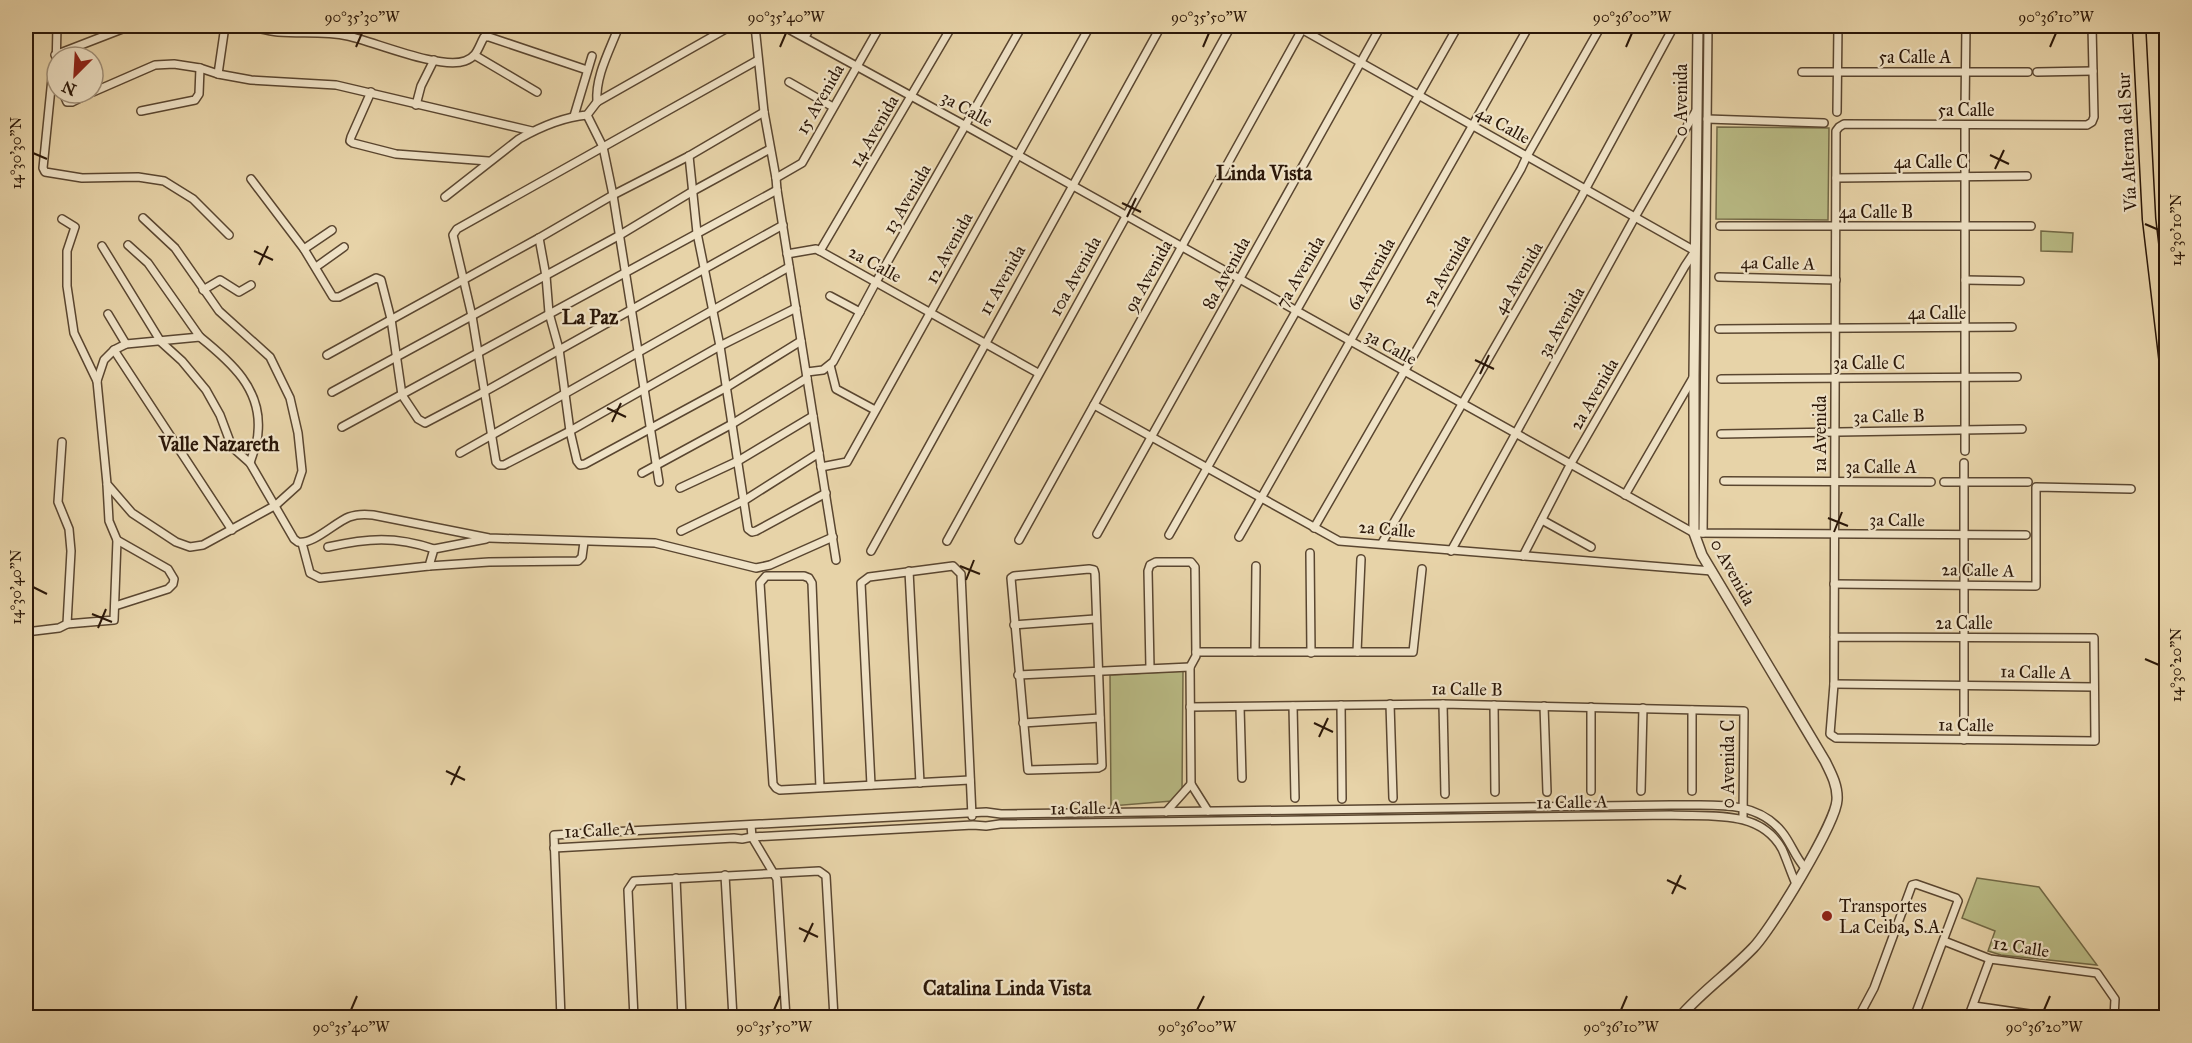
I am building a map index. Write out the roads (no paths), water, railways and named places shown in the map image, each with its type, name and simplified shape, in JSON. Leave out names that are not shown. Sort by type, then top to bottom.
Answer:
[{"type":"highway","name":"Vía Alterna del Sur","points":[[2139,26],[2149,219],[2166,363]]},
{"type":"highway","name":"Vía Alterna del Sur","points":[[2148,26],[2149,107],[2166,305]]},
{"type":"street","points":[[56,45],[57,26]]},
{"type":"street","points":[[82,45],[129,26]]},
{"type":"street","points":[[218,75],[225,26]]},
{"type":"street","points":[[246,26],[278,32],[318,32],[347,36],[453,63],[476,56],[484,37],[489,37],[587,70]]},
{"type":"street","points":[[342,26],[347,36]]},
{"type":"street","points":[[597,102],[596,91],[601,72],[619,26]]},
{"type":"street","points":[[445,197],[488,161],[532,131],[574,116],[587,115],[597,102],[731,26]]},
{"type":"street","points":[[755,26],[764,112],[836,560]]},
{"type":"street","points":[[763,26],[771,26]]},
{"type":"street","name":"3a Calle","points":[[783,26],[1018,154],[1570,465],[1699,533],[2026,535]]},
{"type":"street","points":[[805,37],[811,26]]},
{"type":"street","name":"15 Avenida","points":[[776,178],[802,163],[880,26]]},
{"type":"street","name":"14 Avenida","points":[[820,251],[952,26]]},
{"type":"street","name":"13 Avenida","points":[[830,365],[1022,26]]},
{"type":"street","name":"12 Avenida","points":[[821,467],[847,462],[1090,26]]},
{"type":"street","name":"11 Avenida","points":[[871,551],[1161,26]]},
{"type":"street","name":"10a Avenida","points":[[947,541],[1231,26]]},
{"type":"street","name":"8a Avenida","points":[[1097,534],[1381,26]]},
{"type":"street","name":"7a Avenida","points":[[1169,535],[1458,26]]},
{"type":"street","name":"6a Avenida","points":[[1239,537],[1528,26]]},
{"type":"street","name":"5a Avenida","points":[[1314,528],[1601,26]]},
{"type":"street","name":"4a Avenida","points":[[1382,543],[1585,188],[1674,26]]},
{"type":"street","name":"0 Avenida","points":[[1678,1017],[1754,948],[1766,933],[1833,816],[1837,802],[1835,783],[1825,761],[1702,555],[1699,533],[1694,376],[1698,26]]},
{"type":"street","name":"0 Avenida","points":[[1699,533],[1708,26]]},
{"type":"street","points":[[1837,112],[1838,26]]},
{"type":"street","points":[[1965,111],[1966,26]]},
{"type":"street","points":[[2037,72],[2093,71],[2092,26]]},
{"type":"street","name":"4a Calle","points":[[1301,27],[1695,251]]},
{"type":"street","name":"9a Avenida","points":[[1019,540],[1301,27]]},
{"type":"street","points":[[476,56],[537,92]]},
{"type":"street","points":[[574,116],[592,56]]},
{"type":"street","points":[[416,105],[421,86],[434,60]]},
{"type":"street","points":[[758,60],[457,229],[453,235],[472,316],[496,462],[504,465],[570,431],[720,346],[796,309]]},
{"type":"street","points":[[105,86],[155,65],[174,64],[200,68],[218,75],[269,83],[321,82],[532,131]]},
{"type":"street","points":[[141,111],[195,100],[199,94],[200,68]]},
{"type":"street","name":"5a Calle","points":[[1839,127],[1844,124],[2087,125],[2092,122],[2093,71]]},
{"type":"street","name":"5a Calle A","points":[[1802,72],[2028,72]]},
{"type":"street","points":[[789,82],[833,107]]},
{"type":"street","points":[[371,92],[351,137],[350,141],[353,143],[404,155],[488,161]]},
{"type":"street","points":[[50,105],[45,172],[82,178],[138,177],[164,181],[193,199],[229,235]]},
{"type":"street","name":"3a Avenida","points":[[1451,551],[1698,107]]},
{"type":"street","points":[[327,355],[613,195],[689,156],[764,112]]},
{"type":"street","points":[[587,115],[603,147],[613,195],[659,482]]},
{"type":"street","points":[[1707,119],[1824,123]]},
{"type":"street","points":[[1965,125],[1965,451]]},
{"type":"street","name":"1a Avenida","points":[[1836,738],[1830,734],[1834,684],[1836,131],[1839,127]]},
{"type":"street","points":[[332,392],[620,235],[693,191],[770,149]]},
{"type":"street","points":[[689,156],[697,233],[720,346],[748,529],[756,531],[825,493]]},
{"type":"street","name":"4a Calle C","points":[[1836,178],[2027,176]]},
{"type":"street","points":[[250,179],[304,249],[333,297],[336,298],[379,278],[391,320],[402,395],[418,419],[424,423],[484,392],[783,225]]},
{"type":"street","points":[[342,427],[777,190]]},
{"type":"street","points":[[107,484],[132,513],[176,542],[190,547],[203,545],[276,505],[297,486],[301,479],[298,433],[290,398],[270,357],[219,311],[175,248],[143,218]]},
{"type":"street","points":[[26,632],[59,628],[67,624],[111,621],[115,617],[117,540],[109,521],[97,381],[74,333],[67,286],[68,251],[75,227],[62,219]]},
{"type":"street","name":"4a Calle B","points":[[1720,226],[2031,226]]},
{"type":"street","points":[[304,249],[332,230]]},
{"type":"street","points":[[539,238],[546,276],[549,313],[559,350],[570,431],[577,462],[580,465],[727,387],[801,341]]},
{"type":"street","points":[[128,244],[148,263],[200,338],[221,354],[239,372],[250,388],[259,415],[258,435],[250,463]]},
{"type":"street","points":[[102,246],[161,342],[182,361],[206,390],[220,415],[232,447],[250,463],[294,539],[302,543],[310,573],[315,577],[489,562],[578,561],[582,557],[584,542]]},
{"type":"street","points":[[316,267],[344,247]]},
{"type":"street","name":"2a Calle","points":[[787,254],[816,249],[1038,373]]},
{"type":"street","name":"2a Avenida","points":[[1523,556],[1570,465],[1695,251]]},
{"type":"street","points":[[460,453],[789,267]]},
{"type":"street","name":"4a Calle A","points":[[1719,277],[1836,279]]},
{"type":"street","points":[[203,290],[220,280],[240,292],[251,285]]},
{"type":"street","points":[[1965,280],[2020,281]]},
{"type":"street","points":[[830,296],[860,312]]},
{"type":"street","points":[[108,314],[126,344]]},
{"type":"street","name":"4a Calle","points":[[1719,329],[2012,327]]},
{"type":"street","points":[[97,381],[104,360],[114,350],[126,344],[200,338]]},
{"type":"street","points":[[114,350],[232,530]]},
{"type":"street","points":[[642,473],[732,424],[807,375],[830,365],[836,389],[875,410]]},
{"type":"street","points":[[1625,495],[1694,376]]},
{"type":"street","name":"3a Calle C","points":[[1721,379],[2017,377]]},
{"type":"street","name":"2a Calle","points":[[1094,405],[1339,541],[1712,571]]},
{"type":"street","points":[[680,488],[738,461],[813,416]]},
{"type":"street","name":"3a Calle B","points":[[1721,434],[2022,429]]},
{"type":"street","points":[[62,442],[58,502],[69,529],[71,551],[67,624]]},
{"type":"street","points":[[681,531],[745,500],[819,453]]},
{"type":"street","points":[[1964,740],[1965,463]]},
{"type":"street","name":"3a Calle A","points":[[1724,481],[1931,482]]},
{"type":"street","points":[[1944,482],[2028,482]]},
{"type":"street","name":"2a Calle A","points":[[1834,584],[2036,586],[2036,487],[2131,489]]},
{"type":"street","points":[[302,543],[349,517],[373,514],[489,538],[655,543],[756,567],[770,565],[833,537]]},
{"type":"street","points":[[1542,520],[1591,547]]},
{"type":"street","points":[[328,547],[364,539],[409,541],[434,549],[489,538]]},
{"type":"street","points":[[115,606],[168,589],[174,579],[168,569],[117,540]]},
{"type":"street","points":[[429,566],[434,549]]},
{"type":"street","points":[[1310,554],[1311,653]]},
{"type":"street","points":[[1357,652],[1361,560]]},
{"type":"street","points":[[1150,668],[1148,571],[1150,565],[1156,562],[1191,562],[1195,567],[1196,652],[1194,662],[1190,667],[1191,784],[1208,811]]},
{"type":"street","points":[[871,785],[860,587],[863,580],[869,577],[953,566],[961,574],[973,825]]},
{"type":"street","points":[[1255,652],[1256,566]]},
{"type":"street","points":[[1196,652],[1413,652],[1422,569]]},
{"type":"street","points":[[1094,570],[1095,618],[1102,766],[1028,770],[1011,578],[1094,570]]},
{"type":"street","points":[[909,572],[920,783]]},
{"type":"street","points":[[820,788],[812,583],[804,576],[766,576],[760,583],[773,784],[776,788],[780,790],[820,788],[871,785],[920,783],[970,780]]},
{"type":"street","points":[[1014,625],[1095,618]]},
{"type":"street","name":"2a Calle","points":[[1834,637],[2094,638],[2094,687]]},
{"type":"street","points":[[1018,675],[1190,667]]},
{"type":"street","name":"1a Calle A","points":[[1834,684],[2094,687]]},
{"type":"street","name":"1a Calle","points":[[1836,738],[2095,741],[2094,687]]},
{"type":"street","points":[[1390,704],[1393,798]]},
{"type":"street","points":[[1443,704],[1445,794]]},
{"type":"street","name":"1a Calle B","points":[[1190,707],[1443,704],[1744,711]]},
{"type":"street","points":[[1341,705],[1342,799]]},
{"type":"street","points":[[1494,705],[1495,792]]},
{"type":"street","points":[[1293,706],[1295,798]]},
{"type":"street","points":[[1545,706],[1547,792]]},
{"type":"street","points":[[1240,707],[1242,778]]},
{"type":"street","points":[[1591,707],[1591,791]]},
{"type":"street","points":[[1641,791],[1643,708]]},
{"type":"street","points":[[1692,710],[1692,790]]},
{"type":"street","name":"0 Avenida C","points":[[1743,818],[1744,711]]},
{"type":"street","points":[[1023,723],[1100,718]]},
{"type":"street","points":[[1166,812],[1191,784]]},
{"type":"street","points":[[1671,805],[1671,815]]},
{"type":"street","name":"1a Calle A","points":[[1743,818],[1671,815],[973,825],[554,848],[554,835],[986,812],[1001,814],[1671,805],[1743,807],[1766,817],[1775,824],[1805,867]]},
{"type":"street","points":[[1050,813],[1050,824]]},
{"type":"street","points":[[1743,818],[1756,824],[1775,840],[1782,850],[1796,884]]},
{"type":"street","points":[[751,825],[752,837],[777,879],[786,1017]]},
{"type":"street","points":[[733,826],[734,838]]},
{"type":"street","points":[[512,1017],[561,1016],[554,848]]},
{"type":"street","points":[[634,1017],[628,890],[634,881],[819,871],[826,876],[834,1017]]},
{"type":"street","points":[[725,875],[733,1017]]},
{"type":"street","points":[[676,878],[682,1017]]},
{"type":"street","points":[[1858,1017],[1874,988],[1912,885],[1916,884],[1956,898],[1958,901],[1914,1017]]},
{"type":"street","name":"12 Calle","points":[[1944,942],[1990,959],[2095,973],[2115,999],[2114,1017]]},
{"type":"street","points":[[1968,1017],[1990,959]]},
{"type":"street","points":[[1974,1006],[2057,1017]]},
{"type":"place","name":"Transportes La Ceiba, S.A.","points":[[1827,916]]},
{"type":"district","name":"Linda Vista","points":[[1264,173]]},
{"type":"district","name":"La Paz","points":[[590,317]]},
{"type":"district","name":"Valle Nazareth","points":[[219,444]]},
{"type":"district","name":"Catalina Linda Vista","points":[[1007,988]]}]
